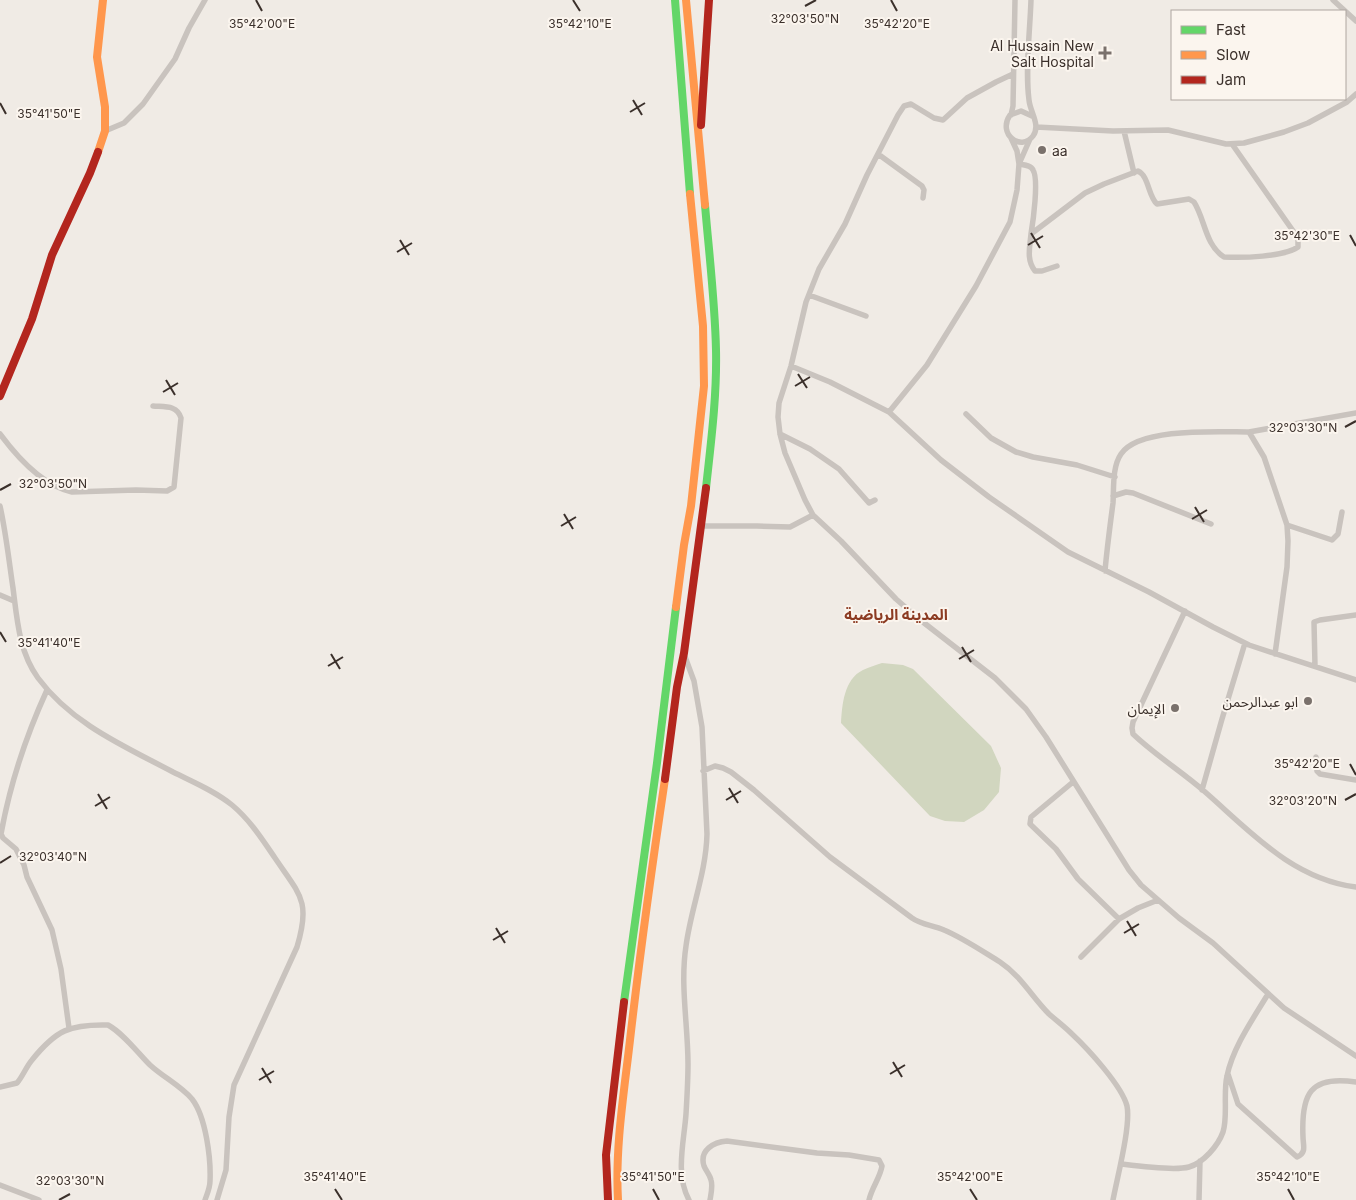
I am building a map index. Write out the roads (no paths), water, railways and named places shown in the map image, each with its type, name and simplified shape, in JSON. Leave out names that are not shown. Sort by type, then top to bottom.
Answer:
[{"type":"main road","points":[[0,396],[32,320],[52,255],[90,173],[105,131],[105,107],[97,57],[103,0]]},
{"type":"main road","points":[[608,1200],[606,1155],[628,964],[659,754],[684,545],[691,506],[704,386],[703,326],[692,216],[675,0]]},
{"type":"main road","points":[[618,1200],[619,1133],[642,937],[702,526],[715,404],[716,374],[712,291],[686,0]]},
{"type":"main road","points":[[699,154],[709,0]]},
{"type":"street","points":[[105,131],[124,123],[143,104],[175,59],[189,28],[205,0]]},
{"type":"street","points":[[889,412],[927,365],[976,286],[1007,229],[1014,209],[1019,164],[1017,151],[1008,134],[1006,124],[1013,106],[1015,0]]},
{"type":"street","points":[[1019,164],[1036,127],[1028,92],[1031,0]]},
{"type":"street","points":[[1334,0],[1344,10]]},
{"type":"street","points":[[1346,11],[1356,21]]},
{"type":"street","points":[[1013,74],[975,93],[943,120],[934,118],[914,104],[907,105],[898,115],[845,224],[819,270],[809,295],[796,338],[791,366],[779,402],[780,434],[790,466],[813,515],[919,619],[951,642],[1007,689],[1026,709],[1129,870],[1141,885],[1179,918],[1213,943],[1268,994],[1297,1017],[1356,1056]]},
{"type":"street","points":[[1036,127],[1179,132],[1198,138],[1232,144],[1244,143],[1284,132],[1347,102],[1356,94]]},
{"type":"street","points":[[1010,116],[1021,111],[1032,116]]},
{"type":"street","points":[[1124,131],[1134,173]]},
{"type":"street","points":[[1011,138],[1021,142],[1030,139]]},
{"type":"street","points":[[1031,234],[1085,193],[1110,181],[1141,172],[1157,204],[1189,199],[1194,202],[1210,240],[1219,254],[1224,257],[1282,254],[1294,250],[1298,247],[1296,235],[1232,144]]},
{"type":"street","points":[[878,154],[922,186],[924,190],[923,198]]},
{"type":"street","points":[[1019,164],[1030,166],[1035,174],[1030,261],[1035,271],[1042,271],[1057,266]]},
{"type":"street","points":[[809,295],[866,316]]},
{"type":"street","points":[[791,366],[809,372],[889,412],[941,460],[1001,507],[1068,552],[1245,643],[1356,680]]},
{"type":"street","points":[[0,434],[29,466],[53,486],[63,490],[72,492],[166,491],[174,487],[181,418],[179,413],[171,407],[153,406]]},
{"type":"street","points":[[1105,571],[1115,477],[1118,460],[1125,449],[1156,436],[1192,432],[1249,432],[1356,413]]},
{"type":"street","points":[[966,414],[992,438],[1016,452],[1033,457],[1077,464],[1115,477]]},
{"type":"street","points":[[1249,432],[1264,456],[1287,525],[1287,567],[1275,654]]},
{"type":"street","points":[[780,434],[810,449],[839,469],[869,503],[875,500]]},
{"type":"street","points":[[1113,496],[1126,492],[1133,493],[1211,524]]},
{"type":"street","points":[[0,506],[18,630],[24,652],[32,669],[65,708],[90,727],[121,745],[196,782],[232,805],[262,838],[292,882],[303,904],[303,926],[297,947],[234,1085],[228,1126],[226,1170],[218,1200]]},
{"type":"street","points":[[1287,525],[1332,540],[1338,534],[1342,512]]},
{"type":"street","points":[[702,526],[790,527],[813,515]]},
{"type":"street","points":[[0,595],[14,601]]},
{"type":"street","points":[[1185,611],[1133,722],[1132,728],[1135,736],[1202,790],[1251,834],[1288,861],[1325,880],[1356,887]]},
{"type":"street","points":[[1315,666],[1314,622],[1356,615]]},
{"type":"street","points":[[1202,790],[1245,643]]},
{"type":"street","points":[[684,653],[694,682],[702,727],[706,850],[701,883],[686,948],[684,970],[688,1064],[686,1113],[681,1157],[683,1186],[688,1200]]},
{"type":"street","points":[[48,690],[14,778],[1,834],[16,849],[52,930],[61,969],[69,1028]]},
{"type":"street","points":[[1316,757],[1317,771],[1320,774],[1356,780]]},
{"type":"street","points":[[703,771],[715,766],[731,772],[830,857],[918,922],[944,930],[1002,964],[1027,986],[1048,1013],[1073,1035],[1108,1074],[1124,1097],[1127,1108],[1127,1121],[1121,1164],[1113,1200]]},
{"type":"street","points":[[1073,782],[1031,818],[1030,824],[1056,849],[1078,879],[1119,919]]},
{"type":"street","points":[[1081,957],[1119,919],[1138,908],[1158,900]]},
{"type":"street","points":[[1121,1164],[1142,1167],[1186,1168],[1200,1161],[1216,1145],[1222,1133],[1228,1072],[1238,1047],[1268,994]]},
{"type":"street","points":[[0,1087],[17,1083],[33,1059],[62,1031],[69,1028],[108,1024],[152,1067],[191,1098],[198,1110],[207,1144],[210,1182],[205,1200]]},
{"type":"street","points":[[1228,1072],[1238,1104],[1297,1157],[1303,1153],[1305,1147],[1303,1137],[1304,1117],[1308,1097],[1312,1089],[1318,1084],[1332,1080],[1356,1082]]},
{"type":"street","points":[[710,1200],[711,1180],[704,1167],[703,1158],[711,1145],[727,1141],[879,1160],[882,1162],[882,1170],[875,1181],[870,1200]]},
{"type":"street","points":[[1199,1200],[1200,1161]]},
{"type":"street","points":[[0,1185],[39,1200]]},
{"type":"place","name":"Al Hussain New Salt Hospital","points":[[1105,53]]},
{"type":"place","name":"aa","points":[[1042,150]]},
{"type":"place","name":"ابو عبدالرحمن","points":[[1308,701]]},
{"type":"place","name":"الإيمان","points":[[1175,708]]},
{"type":"district","name":"المدينة الرياضية","points":[[896,614]]}]
